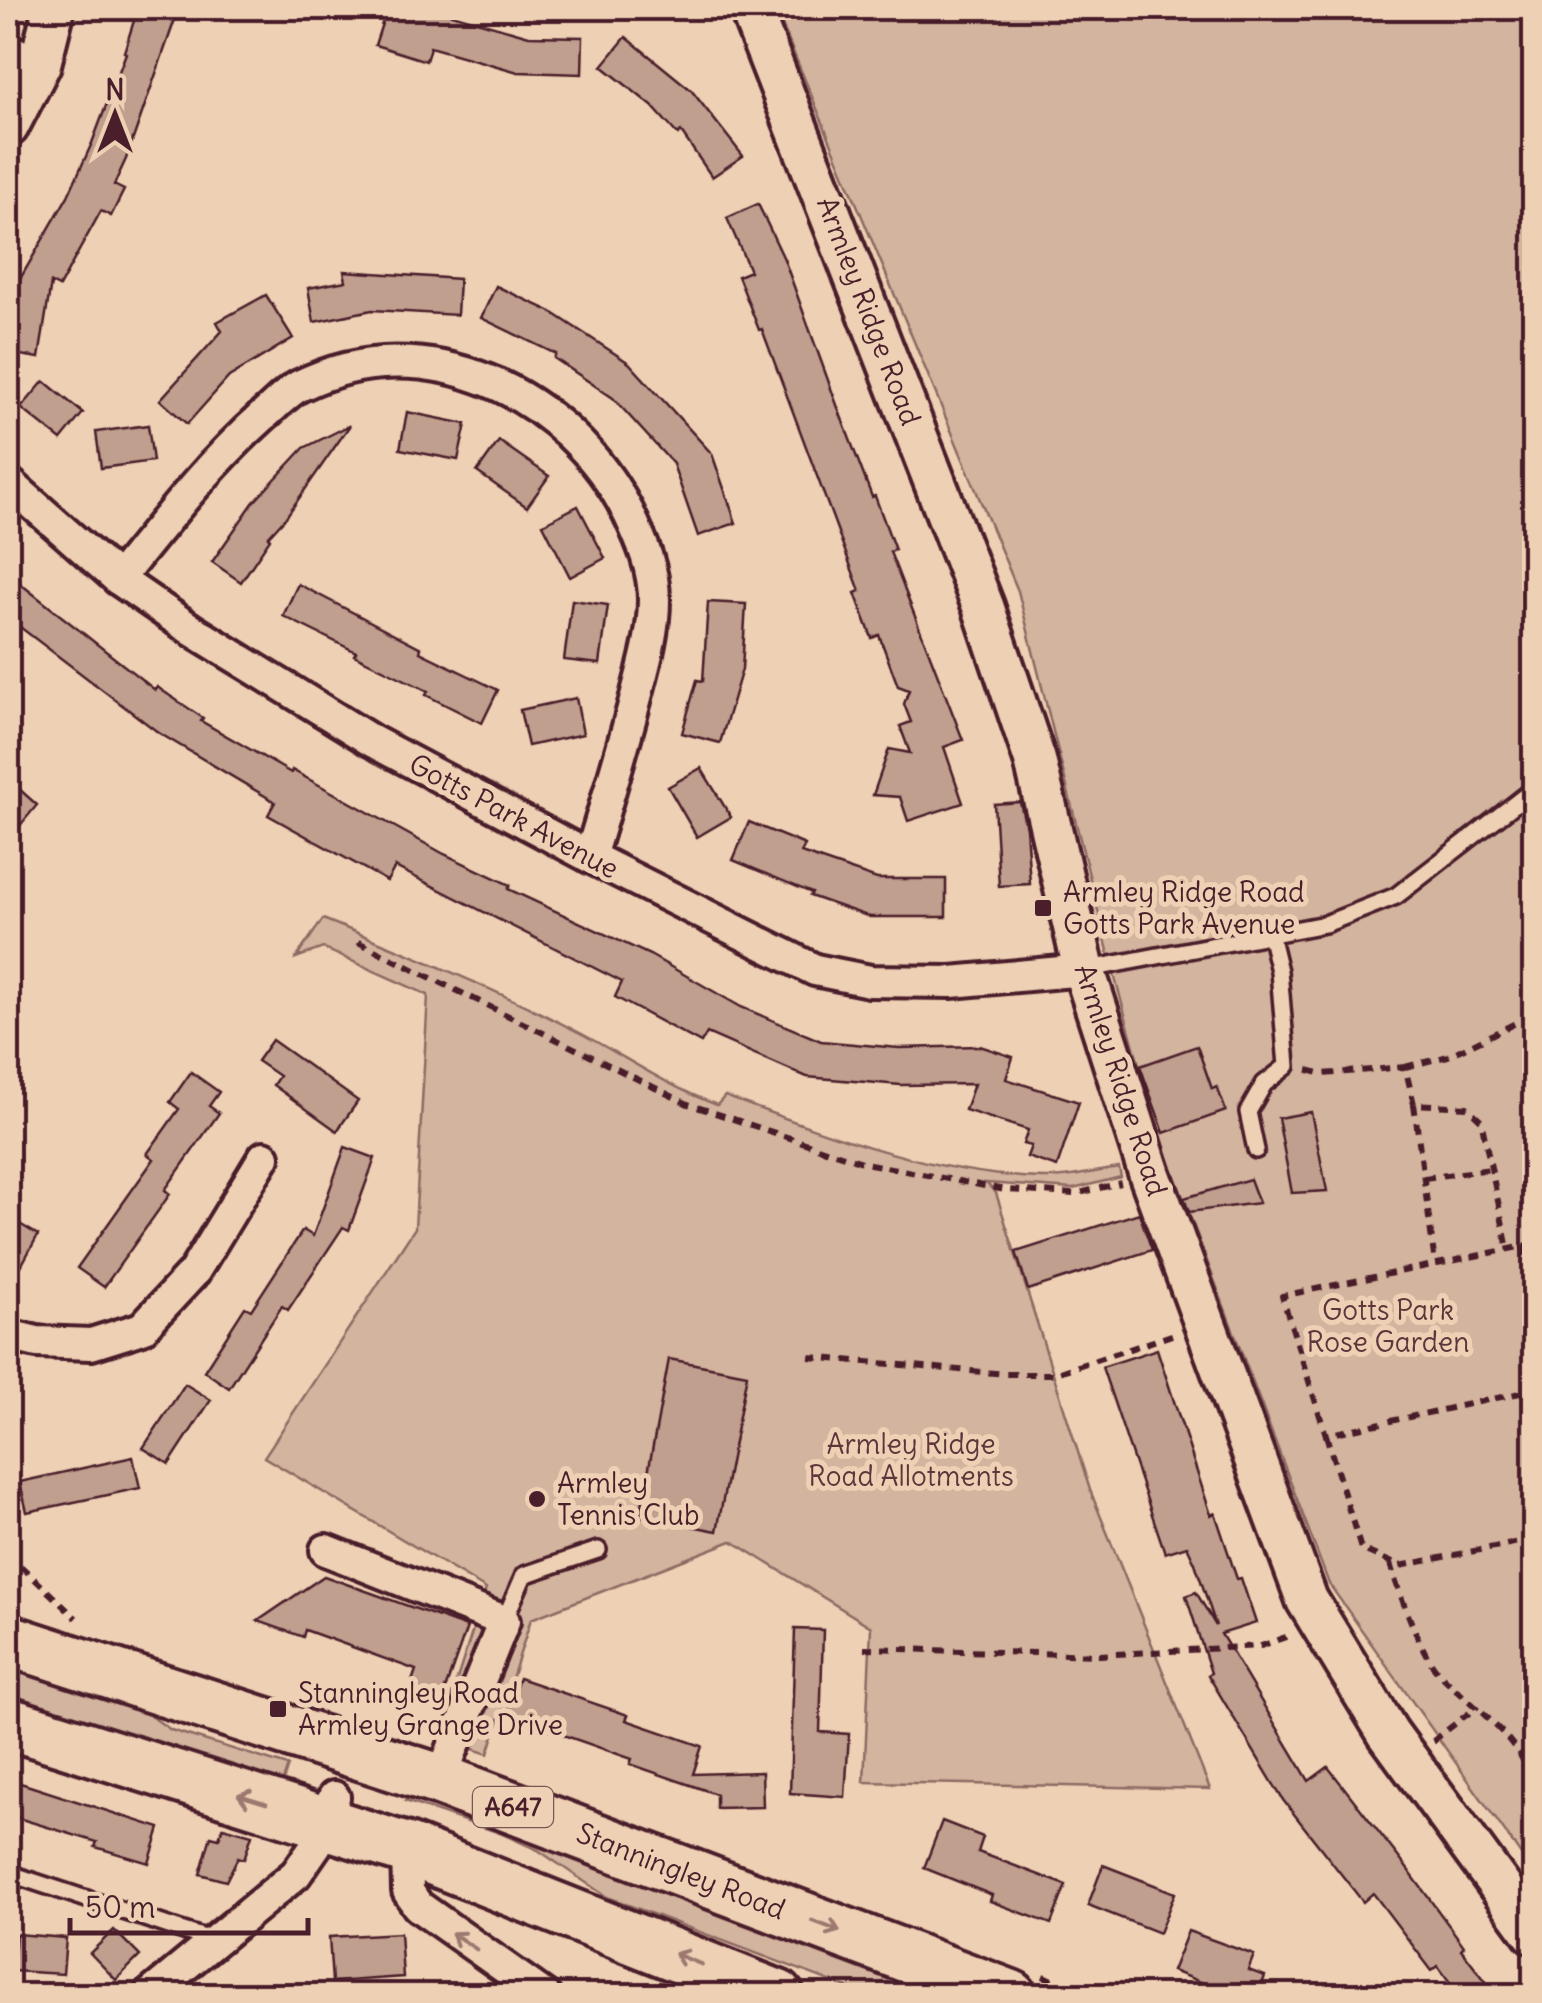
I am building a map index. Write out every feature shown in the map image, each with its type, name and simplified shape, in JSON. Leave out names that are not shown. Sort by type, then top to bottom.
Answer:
[{"type":"main road","name":"Stanningley Road","points":[[8,1640],[143,1684],[351,1803],[528,1896],[778,1996]]},
{"type":"main road","name":"Stanningley Road","points":[[8,1723],[351,1803],[440,1780],[1011,1996]]},
{"type":"street","points":[[8,126],[24,56],[54,8]]},
{"type":"street","name":"Armley Ridge Road","points":[[750,8],[983,606],[1035,760],[1084,970],[1150,1175],[1308,1600],[1408,1760],[1534,1933]]},
{"type":"street","points":[[118,579],[188,493],[253,425],[296,387],[353,365],[420,361],[482,376],[545,412],[585,450],[618,493],[648,554],[654,600],[647,656],[590,857]]},
{"type":"street","name":"Gotts Park Avenue","points":[[8,482],[118,579],[192,630],[372,741],[815,970],[870,981],[951,982],[1084,970]]},
{"type":"street","points":[[8,1335],[38,1342],[91,1344],[142,1328],[194,1272],[264,1157]]},
{"type":"street","points":[[326,1550],[504,1622],[440,1780]]},
{"type":"street","points":[[148,1996],[296,1874],[351,1803],[418,1906],[545,1996]]},
{"type":"lane","points":[[1084,970],[1324,924],[1396,896],[1534,789]]},
{"type":"lane","points":[[1256,1150],[1248,1112],[1264,1084],[1286,1066],[1279,971],[1270,934]]},
{"type":"lane","points":[[504,1622],[524,1575],[598,1550]]},
{"type":"lane","points":[[8,1873],[214,1941]]},
{"type":"path","points":[[358,942],[688,1104],[865,1163],[1005,1190],[1075,1194],[1150,1175]]},
{"type":"path","points":[[1286,1066],[1323,1074],[1404,1067],[1448,1056],[1534,1014]]},
{"type":"path","points":[[1404,1067],[1414,1104],[1436,1264]]},
{"type":"path","points":[[1414,1104],[1467,1107],[1481,1120],[1508,1249]]},
{"type":"path","points":[[1424,1178],[1491,1169]]},
{"type":"path","points":[[1534,1244],[1282,1296],[1361,1549],[1400,1566],[1534,1539]]},
{"type":"path","points":[[1523,1246],[1534,1289]]},
{"type":"path","points":[[808,1357],[1006,1374],[1053,1374],[1206,1324]]},
{"type":"path","points":[[1326,1435],[1534,1390]]},
{"type":"path","points":[[1390,1562],[1434,1668],[1478,1706],[1524,1755],[1534,1782]]},
{"type":"path","points":[[864,1648],[1100,1655],[1261,1646],[1322,1624]]},
{"type":"path","points":[[1408,1760],[1478,1706]]},
{"type":"green space","name":"Gotts Park Rose Garden","points":[[775,8],[1534,8],[1534,1873],[1329,1584],[1156,1126],[1018,591]]},
{"type":"green space","name":"Armley Ridge Road Allotments","points":[[323,919],[518,1002],[717,1105],[725,1096],[881,1150],[961,1169],[1052,1178],[1119,1168],[1121,1177],[1073,1189],[986,1183],[996,1193],[1090,1490],[1210,1789],[864,1782],[871,1627],[732,1541],[531,1619],[488,1754],[438,1738],[486,1589],[264,1457],[415,1228],[428,995],[323,948],[296,958]]},
{"type":"green space","points":[[8,1659],[118,1693],[171,1730],[288,1766],[283,1781],[8,1697]]},
{"type":"green space","points":[[410,1787],[963,1995],[867,1995],[607,1897],[538,1850],[405,1801]]},
{"type":"building","points":[[138,8],[179,8],[114,185],[124,190],[111,216],[101,211],[59,287],[51,283],[39,358],[8,353],[9,298],[68,196],[92,143],[126,53]]},
{"type":"building","points":[[387,8],[431,8],[529,36],[583,37],[582,74],[518,72],[430,47],[426,61],[375,45]]},
{"type":"building","points":[[626,37],[691,90],[743,156],[712,177],[681,132],[678,135],[652,106],[602,66]]},
{"type":"building","points":[[758,204],[784,259],[872,497],[875,496],[895,550],[890,552],[963,740],[944,747],[963,803],[908,821],[900,797],[873,795],[889,749],[910,753],[900,726],[911,722],[904,704],[909,690],[898,686],[879,635],[872,638],[855,593],[860,591],[762,329],[759,330],[738,276],[750,271],[727,218]]},
{"type":"building","points":[[344,271],[459,279],[457,315],[372,310],[314,322],[308,288],[346,281]]},
{"type":"building","points":[[496,286],[550,311],[629,363],[712,454],[736,523],[698,536],[673,464],[613,398],[554,358],[556,354],[481,318]]},
{"type":"building","points":[[266,295],[293,338],[229,377],[187,424],[160,400],[222,331],[217,322]]},
{"type":"building","points":[[44,381],[83,413],[61,440],[21,408]]},
{"type":"building","points":[[407,412],[466,424],[458,460],[400,449]]},
{"type":"building","points":[[148,425],[153,461],[101,468],[96,432]]},
{"type":"building","points":[[350,425],[268,537],[241,582],[212,562],[253,503],[304,448]]},
{"type":"building","points":[[499,441],[549,476],[527,507],[477,472]]},
{"type":"building","points":[[578,506],[605,558],[570,577],[543,524]]},
{"type":"building","points":[[8,574],[155,690],[157,687],[203,718],[201,721],[291,773],[292,770],[444,854],[510,885],[508,889],[650,955],[741,1007],[821,1041],[899,1048],[980,1046],[1013,1057],[1006,1079],[1079,1102],[1057,1167],[1027,1157],[1031,1146],[1023,1144],[1028,1130],[965,1110],[974,1084],[901,1085],[807,1077],[707,1033],[701,1043],[615,997],[622,982],[395,867],[387,881],[268,815],[275,802],[159,733],[8,618]]},
{"type":"building","points":[[298,584],[498,690],[482,723],[283,616]]},
{"type":"building","points":[[572,600],[608,605],[600,664],[564,660]]},
{"type":"building","points":[[708,602],[746,604],[742,669],[720,743],[682,733],[697,680],[703,681]]},
{"type":"building","points":[[576,698],[583,734],[528,746],[520,710]]},
{"type":"building","points":[[701,768],[731,817],[697,837],[668,787]]},
{"type":"building","points":[[8,779],[37,805],[8,840]]},
{"type":"building","points":[[1020,802],[1030,884],[999,886],[994,804]]},
{"type":"building","points":[[749,822],[805,845],[801,853],[877,879],[946,879],[946,917],[870,917],[810,896],[812,893],[733,860]]},
{"type":"building","points":[[272,1040],[358,1101],[337,1131],[273,1085],[279,1076],[257,1061]]},
{"type":"building","points":[[1197,1046],[1212,1089],[1217,1087],[1226,1111],[1164,1133],[1140,1066]]},
{"type":"building","points":[[191,1072],[219,1092],[209,1106],[219,1113],[165,1190],[170,1194],[104,1287],[77,1268],[154,1159],[147,1154],[179,1109],[170,1102]]},
{"type":"building","points":[[1311,1112],[1327,1191],[1292,1193],[1278,1118]]},
{"type":"building","points":[[345,1147],[375,1158],[349,1230],[343,1227],[288,1310],[282,1306],[229,1388],[204,1371],[245,1307],[251,1310],[303,1230],[313,1236]]},
{"type":"building","points":[[1250,1179],[1259,1203],[1189,1212],[1184,1198]]},
{"type":"building","points":[[1139,1213],[1152,1250],[1028,1290],[1016,1252]]},
{"type":"building","points":[[8,1217],[38,1235],[8,1290]]},
{"type":"building","points":[[1157,1349],[1211,1515],[1215,1513],[1256,1623],[1221,1634],[1309,1781],[1328,1767],[1406,1867],[1497,1996],[1460,1996],[1438,1966],[1432,1971],[1373,1893],[1363,1902],[1283,1800],[1208,1675],[1211,1673],[1186,1596],[1196,1592],[1216,1626],[1195,1563],[1187,1546],[1165,1553],[1102,1367]]},
{"type":"building","points":[[669,1359],[747,1374],[717,1531],[640,1516]]},
{"type":"building","points":[[185,1384],[211,1400],[169,1464],[143,1448]]},
{"type":"building","points":[[133,1457],[140,1488],[27,1512],[20,1482]]},
{"type":"building","points":[[324,1576],[467,1627],[442,1698],[410,1687],[416,1670],[305,1630],[303,1637],[258,1621]]},
{"type":"building","points":[[795,1629],[823,1630],[820,1732],[849,1734],[845,1797],[790,1793]]},
{"type":"building","points":[[519,1678],[628,1715],[626,1720],[702,1746],[693,1774],[762,1772],[763,1807],[716,1808],[716,1794],[630,1764],[632,1759],[506,1715]]},
{"type":"building","points":[[8,1779],[160,1828],[149,1863],[95,1847],[97,1842],[8,1815]]},
{"type":"building","points":[[942,1821],[983,1837],[978,1852],[1066,1885],[1051,1924],[990,1901],[992,1895],[924,1868]]},
{"type":"building","points":[[223,1827],[252,1835],[244,1859],[238,1857],[226,1881],[200,1874],[211,1836],[219,1838]]},
{"type":"building","points":[[1103,1865],[1175,1893],[1159,1933],[1088,1905]]},
{"type":"building","points":[[114,1930],[140,1956],[116,1980],[90,1953]]},
{"type":"building","points":[[1188,1931],[1254,1955],[1248,1970],[1265,1976],[1258,1996],[1237,1996],[1172,1971]]},
{"type":"building","points":[[400,1933],[403,1977],[332,1982],[329,1937]]},
{"type":"building","points":[[16,1934],[66,1938],[63,1974],[13,1971]]},
{"type":"place","name":"Armley Ridge Road Gotts Park Avenue","points":[[1043,908]]},
{"type":"place","name":"Armley Tennis Club","points":[[537,1499]]},
{"type":"place","name":"Stanningley Road Armley Grange Drive","points":[[278,1709]]}]
